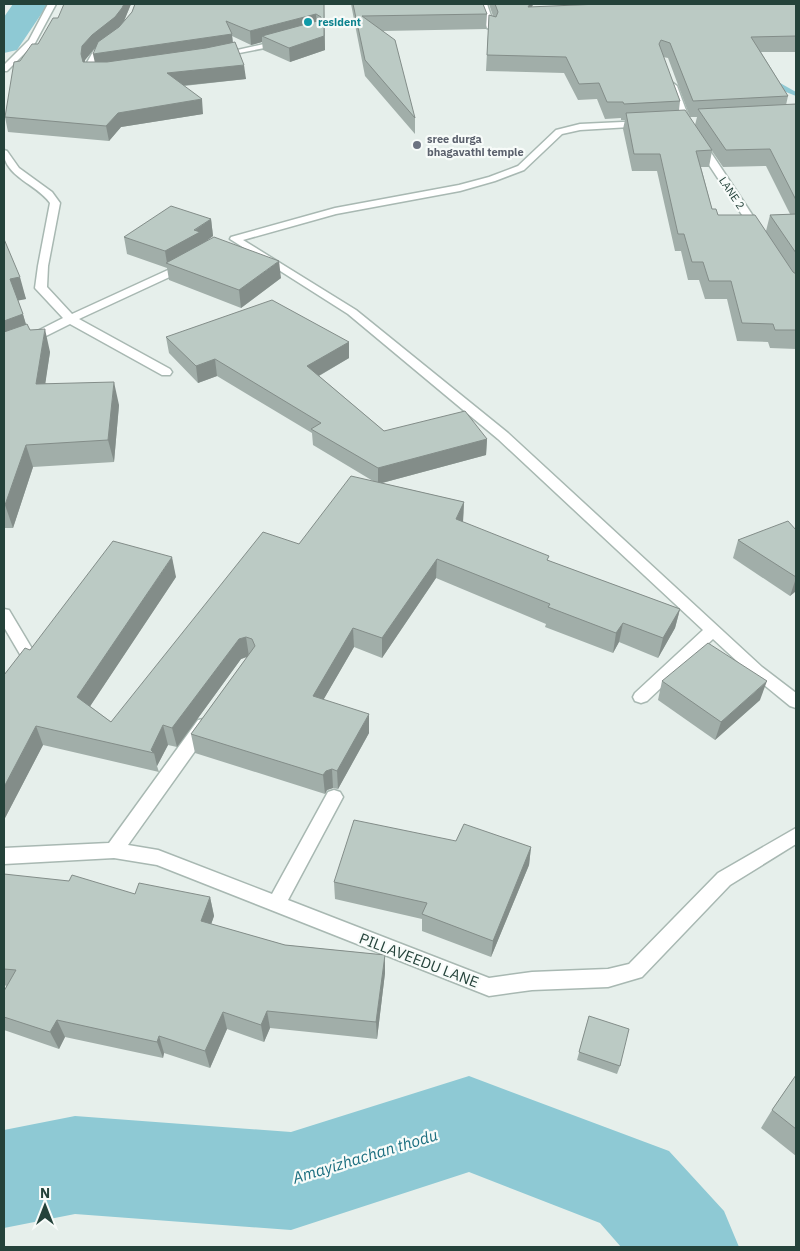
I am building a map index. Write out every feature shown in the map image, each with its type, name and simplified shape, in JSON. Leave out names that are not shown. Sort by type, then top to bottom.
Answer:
[{"type":"street","points":[[4,69],[32,41],[52,4]]},
{"type":"street","points":[[483,4],[491,28]]},
{"type":"street","points":[[210,57],[291,40]]},
{"type":"street","points":[[111,71],[90,73],[88,68],[97,52],[112,41]]},
{"type":"street","name":"LANE 2","points":[[671,80],[680,122],[764,241]]},
{"type":"street","points":[[680,122],[703,121]]},
{"type":"street","points":[[656,123],[580,127],[559,132],[522,168],[492,179],[460,188],[335,211],[270,228],[230,242],[352,312],[503,436],[757,671],[796,702]]},
{"type":"street","points":[[4,152],[16,170],[49,194],[55,204],[43,266],[41,288],[70,319],[166,372]]},
{"type":"street","points":[[4,352],[30,342],[70,319],[152,283],[193,261]]},
{"type":"street","points":[[4,614],[29,657],[4,689]]},
{"type":"street","points":[[641,697],[713,630]]},
{"type":"street","points":[[114,850],[213,713]]},
{"type":"street","points":[[276,904],[334,797]]},
{"type":"street","name":"PILLAVEEDU LANE","points":[[4,856],[114,850],[158,858],[489,987],[532,981],[608,978],[635,971],[724,879],[796,834]]},
{"type":"building","points":[[64,4],[124,4],[115,17],[92,35],[82,46],[83,62],[107,62],[235,42],[244,65],[167,73],[202,99],[118,113],[106,126],[5,117],[14,62],[20,61],[32,44],[38,44],[53,18],[58,18]]},
{"type":"building","points":[[135,4],[324,4],[324,36],[289,48],[262,36],[321,20],[321,17],[316,14],[250,31],[226,21],[232,34],[93,54],[98,42],[119,27],[132,12]]},
{"type":"building","points":[[353,4],[483,4],[487,14],[362,16],[395,40],[415,118],[365,60]]},
{"type":"building","points":[[495,4],[530,4],[528,7],[600,4],[796,4],[796,36],[751,37],[788,96],[693,101],[670,43],[661,40],[659,44],[680,101],[624,104],[623,102],[607,102],[599,83],[579,84],[566,57],[487,55],[489,15],[496,17],[498,12]]},
{"type":"building","points":[[796,104],[796,200],[770,149],[726,150],[698,109]]},
{"type":"building","points":[[685,110],[712,150],[696,151],[712,209],[716,209],[718,215],[755,215],[796,274],[796,330],[775,330],[773,324],[742,323],[731,281],[709,281],[703,262],[692,262],[684,234],[678,234],[660,154],[634,154],[626,113]]},
{"type":"building","points":[[171,206],[211,219],[194,230],[200,232],[165,251],[124,237]]},
{"type":"building","points":[[796,214],[796,253],[770,215]]},
{"type":"building","points":[[214,237],[279,261],[239,290],[166,263]]},
{"type":"building","points":[[4,239],[20,277],[10,279],[23,314],[4,321]]},
{"type":"building","points":[[272,300],[349,342],[307,366],[384,431],[465,411],[487,439],[378,468],[311,429],[321,423],[215,359],[196,366],[166,337]]},
{"type":"building","points":[[27,324],[30,330],[45,329],[36,384],[114,382],[108,440],[26,445],[4,505],[4,332]]},
{"type":"building","points":[[351,476],[464,502],[456,519],[549,556],[547,560],[680,609],[663,638],[623,623],[616,633],[548,607],[550,604],[437,559],[382,638],[353,628],[313,696],[369,714],[337,771],[332,769],[326,771],[323,775],[191,734],[255,646],[252,639],[246,637],[239,639],[172,728],[163,725],[151,750],[154,753],[36,726],[4,787],[4,675],[25,648],[30,650],[113,541],[172,557],[77,697],[111,722],[263,532],[299,544]]},
{"type":"building","points":[[788,521],[796,530],[796,577],[738,540]]},
{"type":"building","points":[[708,643],[767,681],[721,722],[662,681]]},
{"type":"building","points":[[354,820],[456,841],[464,824],[531,847],[493,941],[422,914],[427,903],[334,882]]},
{"type":"building","points":[[4,874],[69,881],[72,875],[135,894],[139,883],[210,897],[201,921],[285,945],[385,955],[376,1022],[267,1011],[261,1025],[223,1012],[205,1051],[159,1036],[157,1042],[57,1020],[50,1032],[4,1017],[4,991],[16,970],[4,969]]},
{"type":"building","points":[[589,1016],[629,1029],[620,1066],[579,1052]]},
{"type":"building","points":[[796,1075],[796,1129],[772,1110]]},
{"type":"waterway","name":"Amayizhachan thodu","points":[[4,42],[31,4]]},
{"type":"waterway","points":[[773,81],[796,94]]},
{"type":"waterway","name":"Amayizhachan thodu","points":[[4,1179],[75,1165],[291,1181],[469,1124],[634,1186],[688,1247]]},
{"type":"place","name":"resident","points":[[308,22]]},
{"type":"place","name":"sree durga bhagavathi temple","points":[[417,145]]}]
